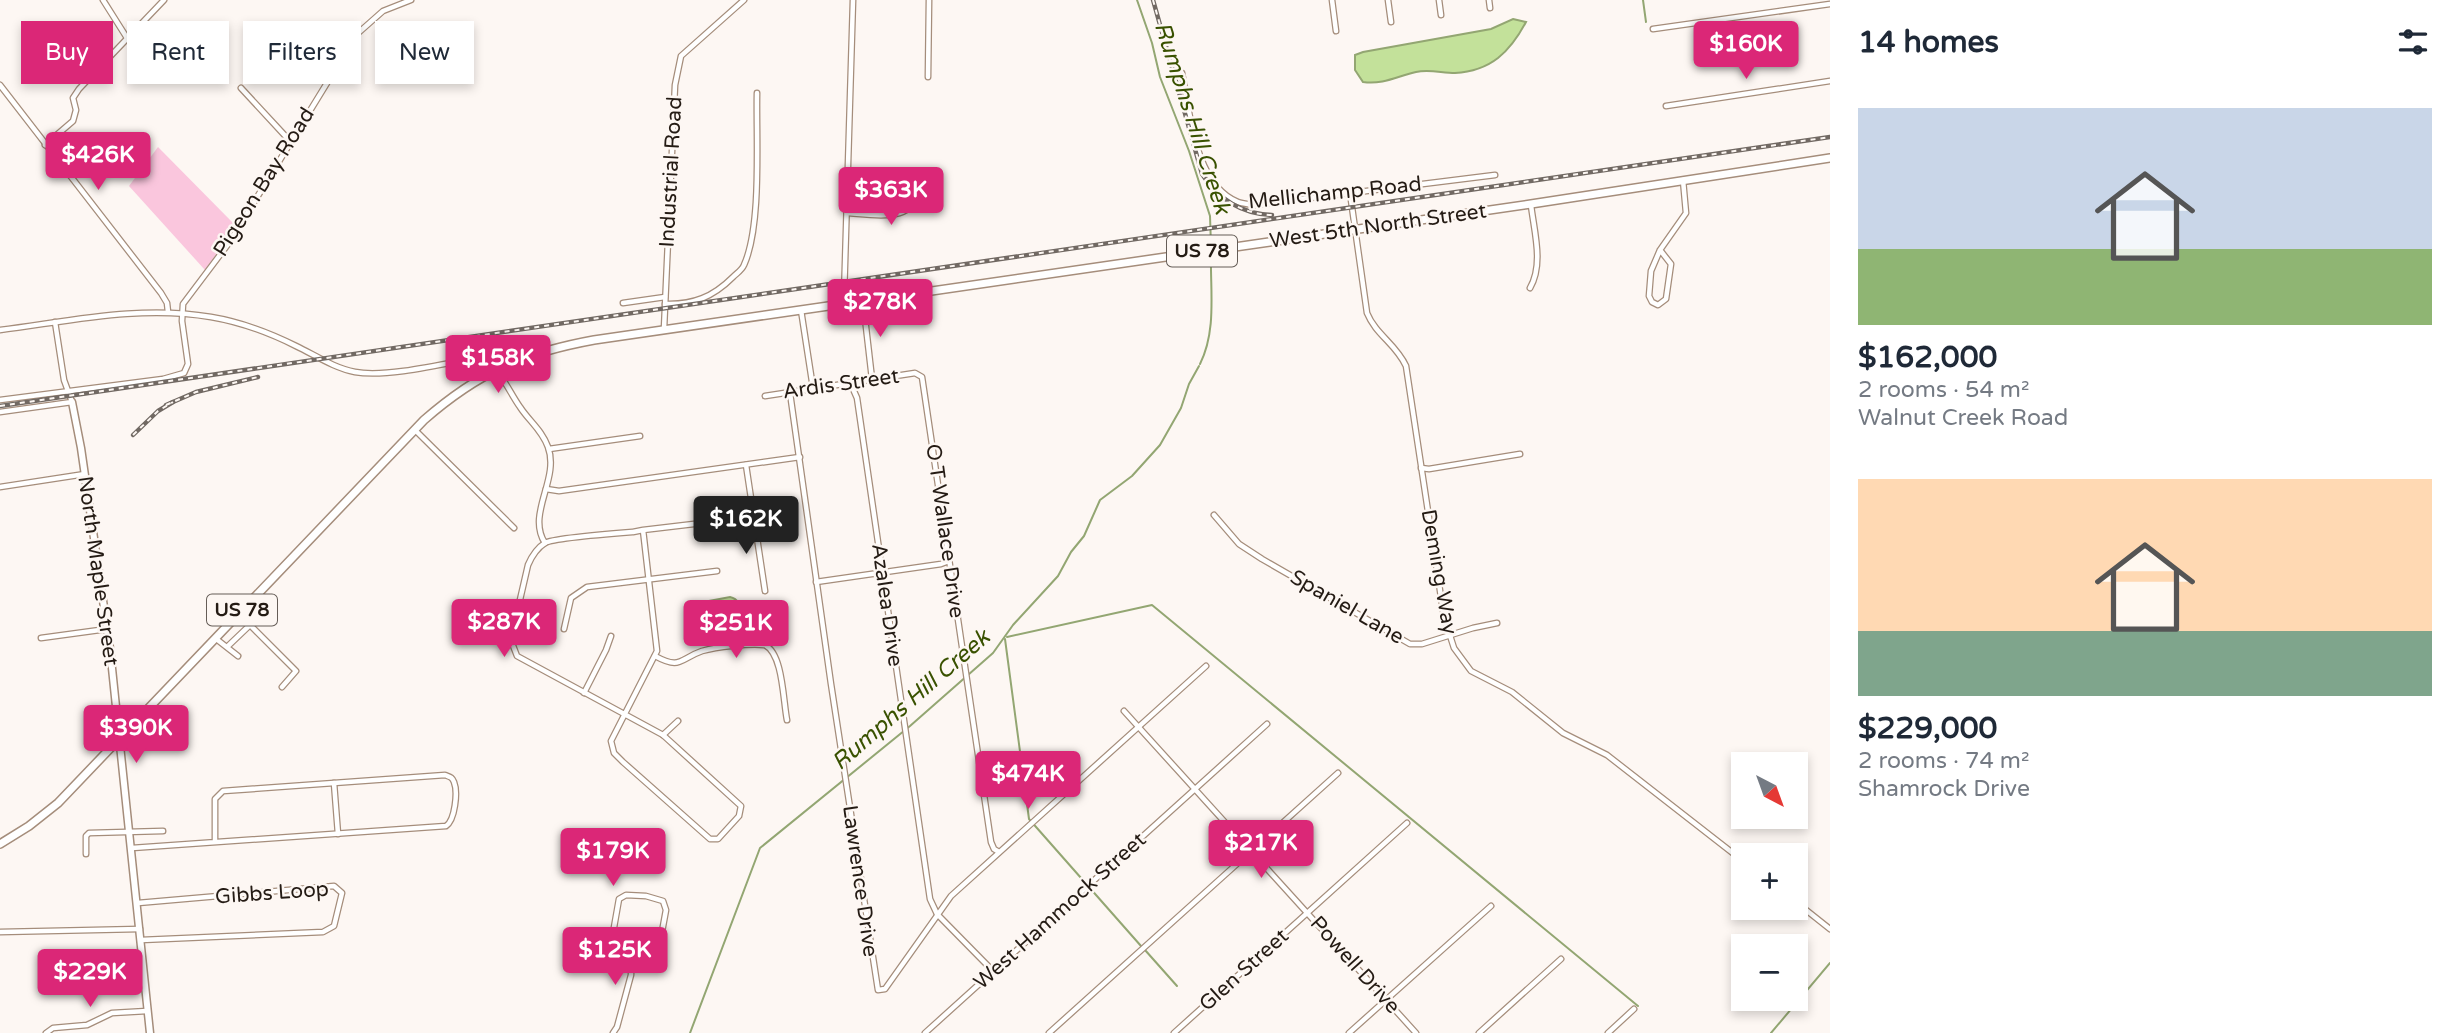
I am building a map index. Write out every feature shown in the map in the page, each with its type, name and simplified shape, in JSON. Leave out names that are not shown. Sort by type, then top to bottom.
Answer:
[{"type":"main road","name":"West 5th North Street","points":[[120,738],[415,430],[448,400],[480,377],[546,350],[664,330],[1830,158]]},
{"type":"main road","points":[[480,377],[484,357],[538,348],[546,350]]},
{"type":"main road","name":"US 78","points":[[0,845],[43,816],[120,738]]},
{"type":"street","points":[[45,145],[70,125],[76,113],[74,95],[127,38],[103,0]]},
{"type":"street","points":[[144,21],[164,0]]},
{"type":"street","name":"Pigeon Bay Road","points":[[182,313],[183,304],[191,291],[229,243],[357,34],[392,3],[411,0]]},
{"type":"street","name":"Industrial Road","points":[[664,330],[675,85],[681,55],[744,0]]},
{"type":"street","points":[[841,304],[844,297],[853,0]]},
{"type":"street","points":[[928,77],[929,0]]},
{"type":"street","points":[[1332,0],[1336,31]]},
{"type":"street","points":[[1388,0],[1391,22]]},
{"type":"street","points":[[1439,0],[1441,15]]},
{"type":"street","points":[[1489,0],[1490,8]]},
{"type":"street","points":[[1653,29],[1830,4]]},
{"type":"street","name":"Mellichamp Road","points":[[1182,73],[1203,166],[1211,181],[1238,202],[1254,205],[1495,174]]},
{"type":"street","points":[[1666,106],[1830,81]]},
{"type":"street","points":[[0,85],[161,293],[167,303],[168,312]]},
{"type":"street","points":[[241,88],[290,141]]},
{"type":"street","points":[[665,304],[685,305],[705,299],[743,268],[753,238],[757,93]]},
{"type":"street","points":[[1660,250],[1671,264],[1665,299],[1658,305],[1650,299],[1651,271],[1660,250],[1686,213],[1683,180]]},
{"type":"street","name":"Deming Way","points":[[1350,193],[1367,313],[1376,330],[1400,353],[1406,366],[1448,635],[1459,658],[1471,671],[1512,692],[1563,733],[1606,755],[1731,852]]},
{"type":"street","points":[[847,213],[899,213],[909,210],[914,201]]},
{"type":"street","points":[[1530,288],[1537,272],[1531,204]]},
{"type":"street","points":[[623,303],[665,297]]},
{"type":"street","points":[[863,301],[872,379]]},
{"type":"street","points":[[801,310],[813,388]]},
{"type":"street","points":[[0,330],[122,313],[168,312],[210,317],[254,328],[356,372],[387,372],[484,357],[495,359],[496,369],[520,408],[541,432],[549,449],[550,471],[539,523],[541,537],[545,543]]},
{"type":"street","points":[[0,400],[163,379],[184,373],[188,364],[182,313]]},
{"type":"street","points":[[0,412],[72,402],[55,322]]},
{"type":"street","name":"Ardis Street","points":[[765,396],[918,374]]},
{"type":"street","name":"O T Wallace Drive","points":[[918,374],[922,377],[924,386],[991,842],[994,849],[1000,852]]},
{"type":"street","name":"Azalea Drive","points":[[850,382],[857,398],[929,894],[937,914],[993,971]]},
{"type":"street","name":"Lawrence Drive","points":[[790,393],[876,988],[882,991],[937,914]]},
{"type":"street","name":"North Maple Street","points":[[72,402],[107,629],[150,1033]]},
{"type":"street","points":[[415,430],[514,528]]},
{"type":"street","points":[[549,449],[640,436]]},
{"type":"street","points":[[1421,468],[1520,454]]},
{"type":"street","points":[[546,489],[559,491],[800,457]]},
{"type":"street","points":[[744,465],[765,591]]},
{"type":"street","points":[[0,487],[85,474]]},
{"type":"street","name":"Spaniel Lane","points":[[1214,515],[1239,544],[1410,644],[1422,644],[1497,623]]},
{"type":"street","points":[[643,530],[657,647],[655,656],[625,715],[611,741],[614,753],[710,839],[719,839],[740,816],[741,806],[663,735],[625,715],[584,692],[521,660],[512,652],[513,630],[528,565],[545,543],[643,530],[753,517]]},
{"type":"street","points":[[816,582],[949,561]]},
{"type":"street","points":[[564,629],[571,598],[582,589],[717,571]]},
{"type":"street","points":[[228,646],[250,625],[296,671],[282,687]]},
{"type":"street","points":[[41,638],[107,629]]},
{"type":"street","points":[[584,692],[611,635]]},
{"type":"street","points":[[215,638],[238,656]]},
{"type":"street","points":[[655,656],[673,664],[681,663],[702,651],[765,645],[772,649],[777,660],[786,720]]},
{"type":"street","points":[[937,914],[951,896],[1206,666]]},
{"type":"street","name":"Powell Drive","points":[[1124,711],[1416,1033]]},
{"type":"street","points":[[663,735],[678,720]]},
{"type":"street","name":"West Hammock Street","points":[[925,1033],[1267,724]]},
{"type":"street","points":[[1049,1033],[1338,773]]},
{"type":"street","points":[[132,848],[446,826],[453,818],[455,783],[445,775],[223,791],[215,799],[215,842]]},
{"type":"street","points":[[334,783],[338,834]]},
{"type":"street","name":"Glen Street","points":[[1174,1033],[1407,823]]},
{"type":"street","points":[[86,853],[86,836],[89,833],[163,831]]},
{"type":"street","name":"Gibbs Loop","points":[[138,903],[334,886],[342,893],[334,926],[323,932],[141,940]]},
{"type":"street","points":[[626,895],[646,896],[663,901],[666,910],[659,948],[649,950],[632,947],[615,942],[613,933],[619,899],[626,895]]},
{"type":"street","points":[[1349,1033],[1490,906]]},
{"type":"street","points":[[1808,912],[1830,929]]},
{"type":"street","points":[[0,932],[141,929]]},
{"type":"street","points":[[613,1033],[631,975],[632,947]]},
{"type":"street","points":[[1479,1033],[1562,959]]},
{"type":"street","points":[[1608,1033],[1634,1009]]},
{"type":"street","points":[[46,1033],[53,1028],[87,1025],[112,1013],[148,1011]]},
{"type":"shaded area","points":[[1513,19],[1526,22],[1506,51],[1479,68],[1455,73],[1421,71],[1370,83],[1363,82],[1355,70],[1355,55],[1363,52],[1491,29]]},
{"type":"shaded area","points":[[158,147],[236,226],[205,270],[129,186]]},
{"type":"shaded area","points":[[730,597],[739,604],[745,623],[766,618],[784,618],[787,625],[785,631],[782,634],[692,644],[692,604]]},
{"type":"waterway","name":"Rumphs Hill Creek","points":[[1137,0],[1160,77],[1189,151],[1210,216],[1211,246]]},
{"type":"waterway","points":[[1643,0],[1646,22]]},
{"type":"waterway","name":"Rumphs Hill Creek","points":[[1200,364],[1211,324],[1211,253]]},
{"type":"waterway","name":"Rumphs Hill Creek","points":[[690,1033],[760,848],[910,726],[993,653],[1013,625],[1058,576],[1071,552],[1084,536],[1100,500],[1132,476],[1160,445],[1181,408],[1189,384],[1199,366]]},
{"type":"waterway","points":[[1007,637],[1152,605],[1638,1006]]},
{"type":"waterway","points":[[1005,639],[1029,819],[1141,946]]},
{"type":"waterway","points":[[1145,950],[1177,986]]},
{"type":"waterway","points":[[1771,1033],[1830,963]]},
{"type":"railway","points":[[1153,0],[1202,174],[1215,191],[1232,204],[1251,212],[1272,215]]},
{"type":"railway","points":[[0,406],[1830,137]]},
{"type":"railway","points":[[166,405],[196,392],[258,377]]},
{"type":"railway","points":[[133,435],[158,411],[173,402]]}]
